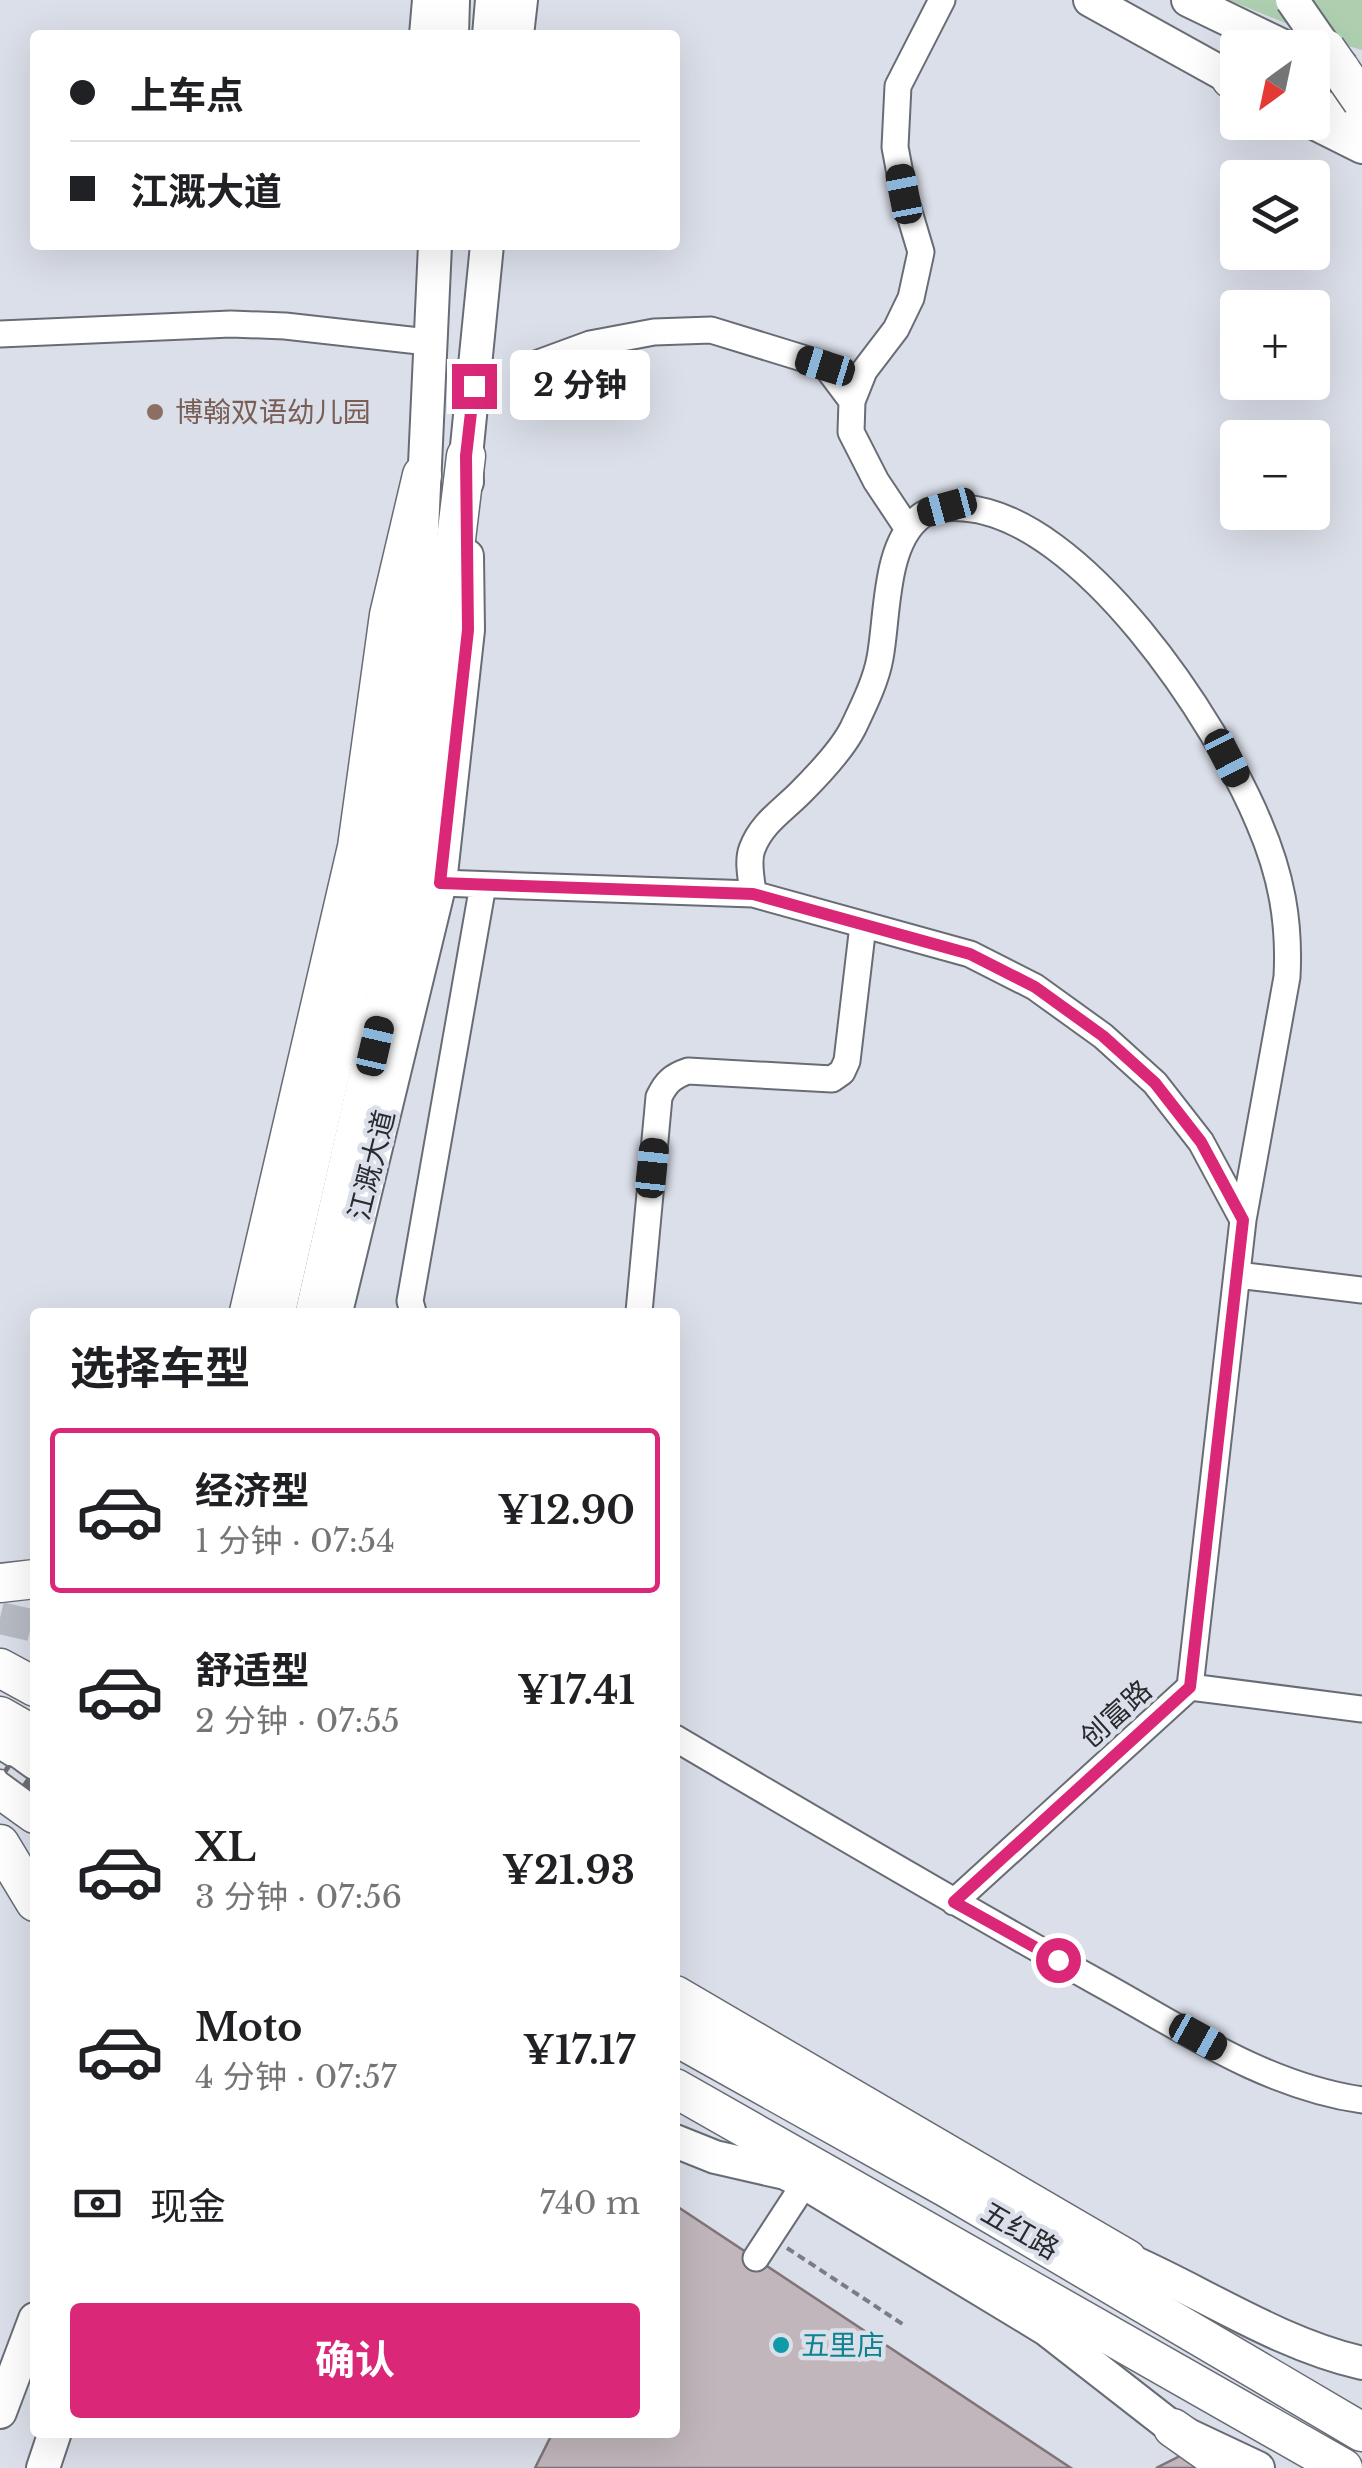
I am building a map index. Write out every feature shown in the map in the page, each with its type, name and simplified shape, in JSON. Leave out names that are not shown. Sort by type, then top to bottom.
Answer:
[{"type":"highway","points":[[1330,66],[1362,102]]},
{"type":"highway","points":[[1330,119],[1361,140]]},
{"type":"highway","points":[[317,1308],[418,856],[466,456]]},
{"type":"highway","points":[[249,1308],[357,848],[389,615],[422,475]]},
{"type":"highway","points":[[0,1583],[30,1580]]},
{"type":"highway","points":[[0,1789],[30,1810]]},
{"type":"highway","points":[[0,1844],[30,1894]]},
{"type":"highway","points":[[680,1999],[1127,2259]]},
{"type":"highway","name":"五红路","points":[[680,2039],[947,2188],[1362,2432]]},
{"type":"highway","points":[[815,2077],[947,2188]]},
{"type":"highway","name":"五红路","points":[[680,2091],[1343,2468]]},
{"type":"highway","points":[[795,2178],[944,2239],[1046,2329]]},
{"type":"highway","points":[[1173,2428],[1230,2468]]},
{"type":"main road","points":[[426,30],[428,0]]},
{"type":"main road","points":[[452,0],[452,30]]},
{"type":"main road","points":[[489,30],[492,0]]},
{"type":"main road","points":[[518,30],[521,0]]},
{"type":"main road","points":[[1090,0],[1220,73]]},
{"type":"main road","points":[[1122,0],[1220,71]]},
{"type":"main road","points":[[1188,0],[1250,30]]},
{"type":"main road","points":[[1292,0],[1307,30]]},
{"type":"main road","points":[[1330,59],[1362,75]]},
{"type":"main road","points":[[1330,63],[1362,88]]},
{"type":"main road","points":[[1330,129],[1361,140]]},
{"type":"main road","name":"江溉大道","points":[[337,1308],[440,883],[468,630],[466,456],[487,250]]},
{"type":"main road","name":"江溉大道","points":[[280,1308],[386,846],[418,618],[432,253]]},
{"type":"main road","points":[[680,2143],[714,2157],[795,2178],[1046,2329],[1173,2428],[1258,2468]]},
{"type":"main road","points":[[947,2188],[1127,2259],[1240,2315],[1362,2363]]},
{"type":"main road","points":[[1240,2315],[1362,2389]]},
{"type":"main road","points":[[0,2412],[30,2332]]},
{"type":"main road","points":[[43,2468],[53,2438]]},
{"type":"street","points":[[908,528],[876,482],[851,432],[852,401],[864,371],[896,329],[911,298],[921,252],[895,146],[898,86],[942,0]]},
{"type":"street","points":[[0,334],[232,324],[428,342]]},
{"type":"street","points":[[530,366],[590,344],[654,332],[711,330],[825,366],[852,401]]},
{"type":"street","points":[[753,894],[750,852],[765,825],[802,791],[851,732],[880,662],[892,570],[908,528],[924,513],[947,507],[983,510],[1022,526],[1071,559],[1123,610],[1211,727],[1258,820],[1286,904],[1289,942],[1243,1220],[1190,1687]]},
{"type":"street","points":[[440,883],[753,894],[970,954],[1035,987],[1103,1036],[1155,1083],[1201,1142],[1243,1220]]},
{"type":"street","points":[[412,1308],[482,885]]},
{"type":"street","points":[[638,1308],[664,1086],[674,1076],[688,1071],[832,1078],[842,1072],[847,1061],[863,924]]},
{"type":"street","points":[[1236,1275],[1362,1290]]},
{"type":"street","name":"创富路","points":[[954,1902],[1190,1687],[1362,1709]]},
{"type":"street","points":[[680,1741],[954,1902],[1268,2076],[1326,2095],[1362,2100]]},
{"type":"street","points":[[762,2247],[795,2178]]},
{"type":"path","points":[[762,2247],[904,2324]]},
{"type":"green space","points":[[1229,0],[1362,0],[1362,50],[1330,41],[1330,30],[1302,30]]},
{"type":"building","name":"五里店","points":[[680,2208],[1071,2468],[535,2468],[550,2438],[680,2438]]},
{"type":"building","points":[[1184,2454],[1207,2468],[1156,2468]]},
{"type":"tunnel","points":[[0,1618],[30,1625]]},
{"type":"railway","points":[[9,1770],[30,1785]]},
{"type":"place","name":"博翰双语幼儿园","points":[[155,412]]},
{"type":"place","name":"五里店","points":[[781,2345]]},
{"type":"route","points":[[474,386],[466,456],[468,630],[440,883],[753,894],[970,954],[1035,987],[1103,1036],[1155,1083],[1201,1142],[1243,1220],[1190,1687],[954,1902],[1058,1960]]}]
